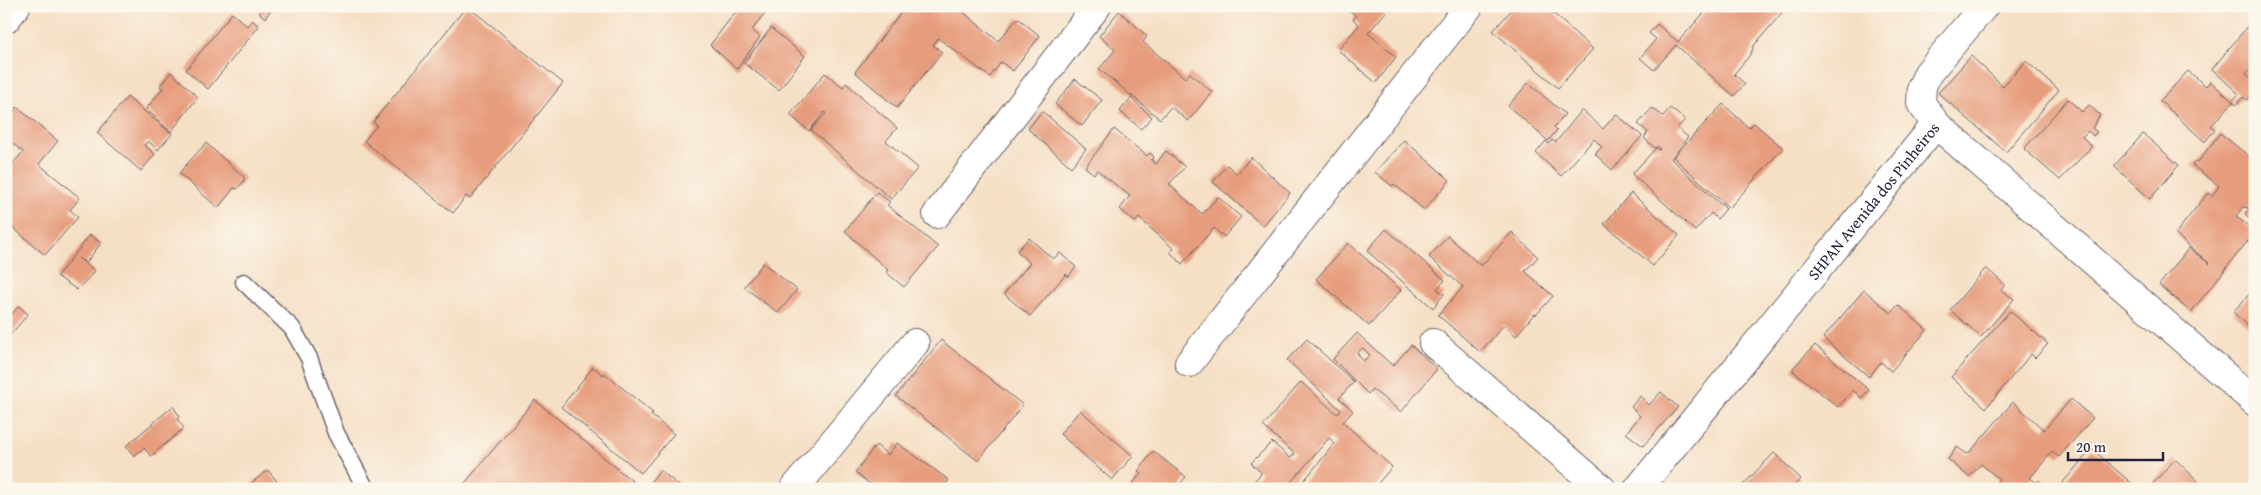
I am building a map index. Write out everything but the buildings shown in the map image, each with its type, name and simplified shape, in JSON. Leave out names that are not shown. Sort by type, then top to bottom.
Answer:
[{"type":"street","points":[[6,19],[16,6]]},
{"type":"street","points":[[937,214],[1097,6]]},
{"type":"street","points":[[1189,363],[1469,6]]},
{"type":"street","points":[[1936,124],[1921,103],[1922,86],[1928,73],[1984,6]]},
{"type":"street","name":"SHPAN Avenida dos Pinheiros","points":[[1638,489],[1936,124],[2255,402]]},
{"type":"street","points":[[794,489],[915,343]]},
{"type":"street","points":[[1433,343],[1602,489]]},
{"type":"lane","points":[[244,282],[292,328],[301,343],[309,358],[336,432],[366,489]]}]
